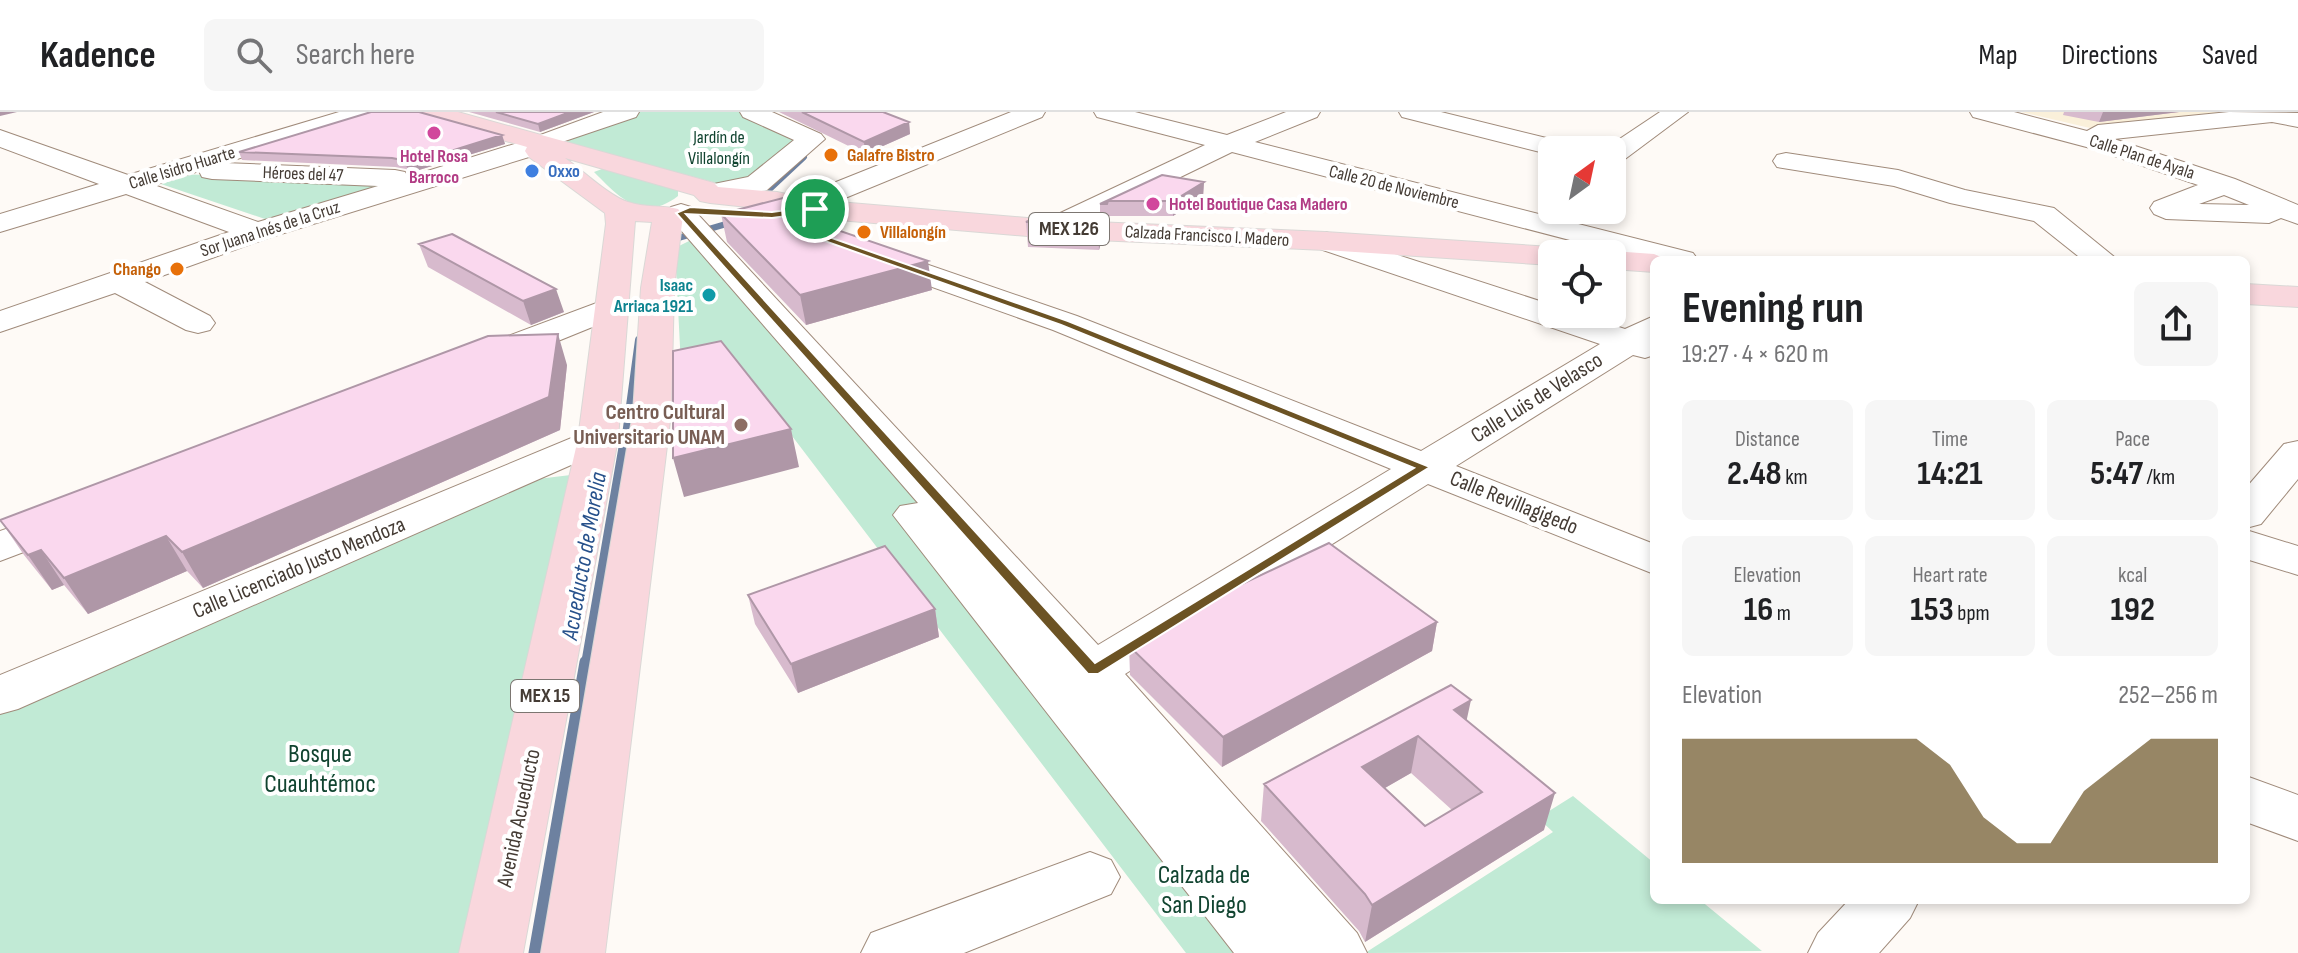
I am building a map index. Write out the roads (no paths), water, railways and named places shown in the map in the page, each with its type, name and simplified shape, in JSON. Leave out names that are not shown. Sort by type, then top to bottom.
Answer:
[{"type":"main road","points":[[431,112],[534,143],[691,210]]},
{"type":"main road","points":[[534,143],[619,210],[691,210]]},
{"type":"main road","name":"MEX 126","points":[[691,210],[762,215],[822,205]]},
{"type":"main road","name":"Calzada Francisco I. Madero","points":[[822,205],[1050,229],[1325,241],[1538,255]]},
{"type":"main road","name":"Avenida Acueducto","points":[[491,953],[598,439],[621,224],[619,210]]},
{"type":"main road","name":"MEX 15","points":[[573,953],[652,413],[662,245],[691,210]]},
{"type":"main road","points":[[1626,261],[1650,263]]},
{"type":"main road","points":[[2250,294],[2298,297]]},
{"type":"street","name":"Calle Isidro Huarte","points":[[0,223],[365,112]]},
{"type":"street","points":[[534,143],[627,112]]},
{"type":"street","points":[[691,210],[757,184],[812,139],[752,112]]},
{"type":"street","points":[[822,205],[1033,112]]},
{"type":"street","name":"Calle 20 de Noviembre","points":[[1106,112],[1666,256]]},
{"type":"street","points":[[1050,229],[1226,145],[1308,112]]},
{"type":"street","points":[[1411,112],[1538,144]]},
{"type":"street","name":"Calle Plan de Ayala","points":[[1982,112],[2072,134],[2225,185],[2297,214]]},
{"type":"street","points":[[1626,145],[1669,113]]},
{"type":"street","points":[[2072,134],[2120,133],[2272,114],[2298,120]]},
{"type":"street","points":[[785,126],[817,115]]},
{"type":"street","name":"Calle Plan de Ayala","points":[[2120,133],[2285,182]]},
{"type":"street","name":"Sor Juana Inés de la Cruz","points":[[0,322],[257,232],[534,143]]},
{"type":"street","points":[[5,144],[257,232]]},
{"type":"street","points":[[1786,161],[1898,178],[1960,197],[2044,214],[2097,256]]},
{"type":"street","name":"Héroes del 47","points":[[178,170],[429,179]]},
{"type":"street","points":[[2225,185],[2164,208],[2176,213],[2297,214]]},
{"type":"street","name":"Calle Revillagigedo","points":[[822,205],[814,224],[822,238],[1065,323],[1650,558]]},
{"type":"street","points":[[1488,252],[1521,219],[1538,207]]},
{"type":"street","points":[[691,210],[1335,953]]},
{"type":"street","points":[[691,210],[1272,953]]},
{"type":"street","points":[[1325,241],[1646,339]]},
{"type":"street","points":[[118,281],[198,323]]},
{"type":"street","points":[[446,372],[610,308]]},
{"type":"street","name":"Calle Luis de Velasco","points":[[1093,671],[1424,467],[1646,339]]},
{"type":"street","name":"Calle Licenciado Justo Mendoza","points":[[0,696],[598,439]]},
{"type":"street","points":[[2250,510],[2298,453]]},
{"type":"street","points":[[0,547],[104,506]]},
{"type":"street","points":[[2250,545],[2298,561]]},
{"type":"street","points":[[2250,800],[2298,819]]},
{"type":"street","points":[[893,953],[1090,877]]},
{"type":"street","points":[[1840,953],[1884,904]]},
{"type":"waterway","name":"Acueducto de Morelia","points":[[757,201],[804,157]]},
{"type":"waterway","name":"Acueducto de Morelia","points":[[668,241],[733,222]]},
{"type":"waterway","name":"Acueducto de Morelia","points":[[626,435],[639,340]]},
{"type":"waterway","name":"Acueducto de Morelia","points":[[586,664],[626,433]]},
{"type":"waterway","name":"Acueducto de Morelia","points":[[535,953],[586,662]]},
{"type":"place","name":"Hotel Rosa Barroco","points":[[434,133]]},
{"type":"place","name":"Galafre Bistro","points":[[831,155]]},
{"type":"place","name":"Oxxo","points":[[532,171]]},
{"type":"place","name":"Hotel Boutique Casa Madero","points":[[1153,204]]},
{"type":"place","name":"Villalongín","points":[[864,232]]},
{"type":"place","name":"Chango","points":[[177,269]]},
{"type":"place","name":"Isaac Arriaca 1921","points":[[709,295]]},
{"type":"place","name":"Centro Cultural Universitario UNAM","points":[[741,425]]},
{"type":"park label","name":"Jardín de Villalongín","points":[[719,147]]},
{"type":"park label","name":"Bosque Cuauhtémoc","points":[[320,769]]},
{"type":"park label","name":"Calzada de San Diego","points":[[1204,890]]}]
